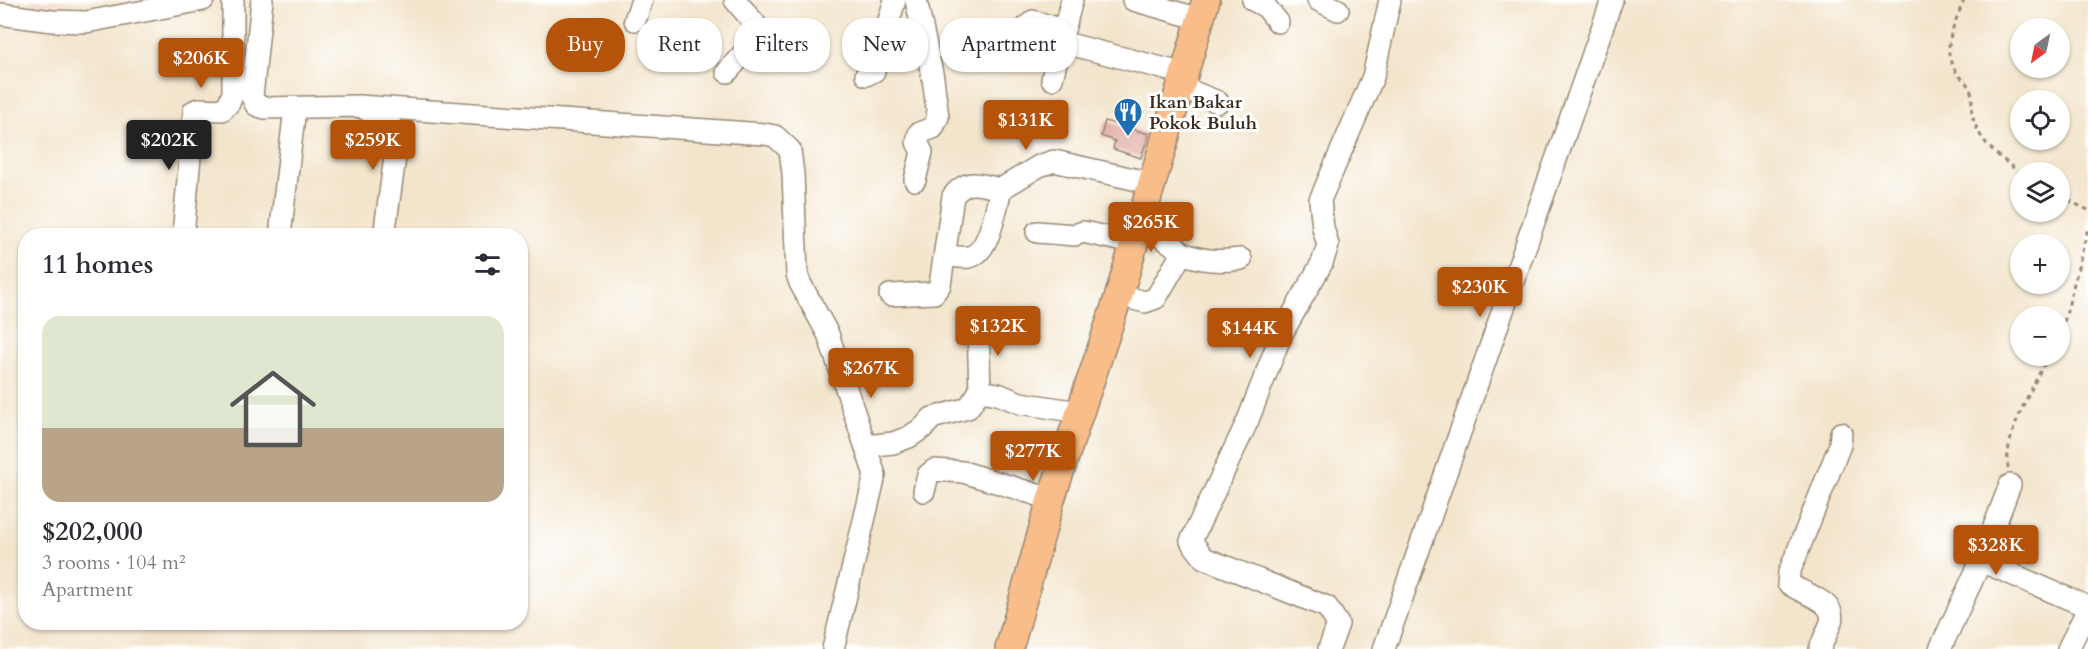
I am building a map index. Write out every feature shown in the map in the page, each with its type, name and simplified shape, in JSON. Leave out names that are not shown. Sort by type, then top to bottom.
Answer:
[{"type":"main road","points":[[1009,649],[1051,499],[1078,412],[1119,295],[1150,183],[1203,10]]},
{"type":"street","points":[[0,14],[52,21],[86,22],[203,0]]},
{"type":"street","points":[[184,228],[194,111],[199,109],[222,110],[229,104],[232,93],[233,0]]},
{"type":"street","points":[[262,0],[252,97],[256,105],[266,108],[359,106],[776,136],[790,150],[797,274],[828,334],[875,475],[833,649]]},
{"type":"street","points":[[635,20],[642,0]]},
{"type":"street","points":[[727,72],[758,38],[756,25],[735,0]]},
{"type":"street","points":[[866,75],[874,71],[895,0]]},
{"type":"street","points":[[915,180],[922,152],[917,142],[919,133],[933,128],[938,117],[933,78],[916,0]]},
{"type":"street","points":[[1068,18],[1072,0]]},
{"type":"street","points":[[1133,0],[1203,10]]},
{"type":"street","points":[[1253,0],[1266,7],[1278,22]]},
{"type":"street","points":[[1318,0],[1338,10]]},
{"type":"street","points":[[1329,649],[1338,624],[1327,608],[1204,558],[1191,541],[1248,420],[1281,334],[1325,254],[1328,245],[1323,228],[1320,200],[1373,77],[1390,0]]},
{"type":"street","points":[[1384,649],[1612,0]]},
{"type":"street","points":[[1077,41],[1183,80],[1218,102]]},
{"type":"street","points":[[1052,79],[1054,72]]},
{"type":"street","points":[[359,106],[389,123],[398,136],[385,228]]},
{"type":"street","points":[[281,228],[295,108]]},
{"type":"street","points":[[890,295],[934,293],[940,285],[953,196],[962,186],[970,183],[1001,189],[1039,166],[1054,161],[1150,183]]},
{"type":"street","points":[[945,256],[969,257],[979,252],[987,240],[1001,189]]},
{"type":"street","points":[[1036,232],[1075,235],[1083,232],[1136,235],[1155,232],[1182,253],[1198,259],[1218,262],[1241,259]]},
{"type":"street","points":[[1119,295],[1145,302],[1156,297],[1182,253]]},
{"type":"street","points":[[866,446],[893,443],[909,437],[933,418],[968,408],[980,391],[978,327]]},
{"type":"street","points":[[980,391],[998,394],[1020,403],[1078,412]]},
{"type":"street","points":[[1820,649],[1832,620],[1832,611],[1826,604],[1788,584],[1789,573],[1840,445],[1841,433]]},
{"type":"street","points":[[924,491],[928,475],[934,470],[963,472],[1051,499]]},
{"type":"street","points":[[1940,649],[1981,561],[2010,485]]},
{"type":"street","points":[[1981,561],[2088,608],[2068,649]]},
{"type":"path","points":[[1964,0],[1951,32],[1949,54],[1954,69],[1968,84],[1972,94],[1971,109],[1975,129],[1988,147],[2010,165]]},
{"type":"path","points":[[2070,201],[2088,210]]},
{"type":"path","points":[[2068,306],[2088,228]]},
{"type":"path","points":[[2010,485],[2007,456],[2015,426],[2043,366]]},
{"type":"shaded area","points":[[31,0],[76,0],[31,7]]},
{"type":"building","name":"Ikan Bakar Pokok Buluh","points":[[1105,121],[1149,134],[1141,158],[1113,149],[1115,141],[1101,136]]},
{"type":"place","name":"Ikan Bakar Pokok Buluh","points":[[1128,138]]}]
